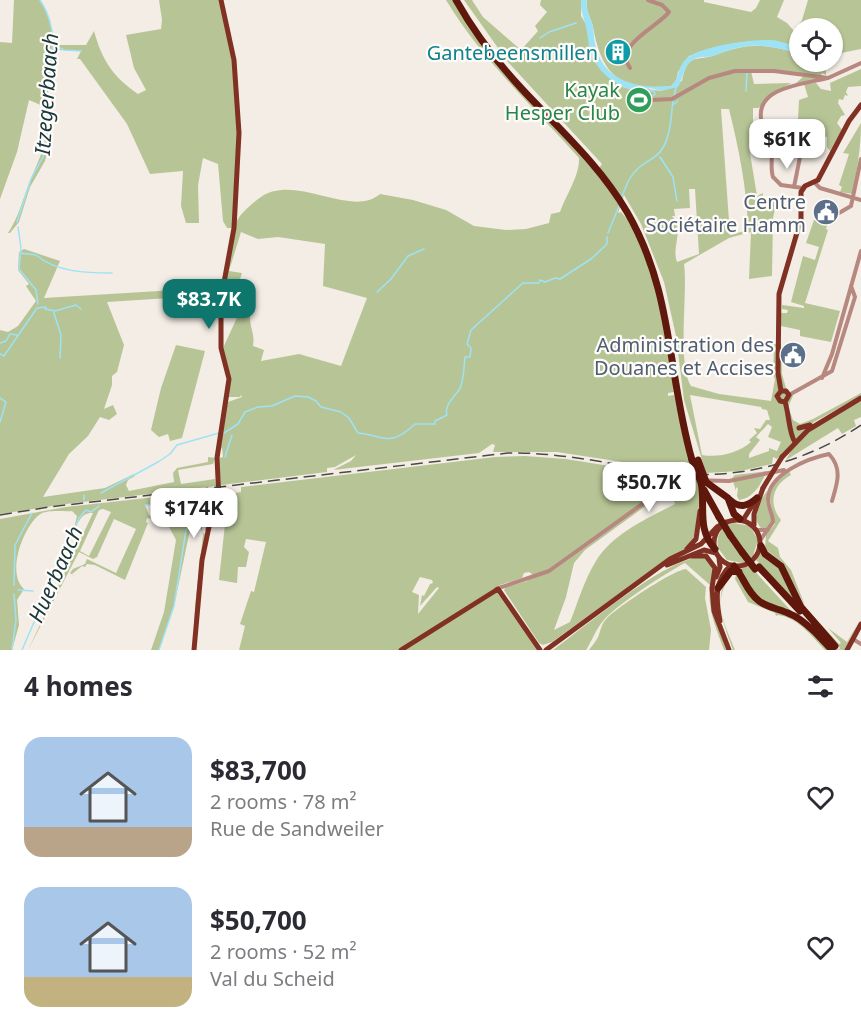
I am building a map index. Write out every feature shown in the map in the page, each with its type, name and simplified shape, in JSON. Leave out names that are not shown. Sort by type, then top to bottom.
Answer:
[{"type":"highway","points":[[456,0],[502,66],[599,168]]},
{"type":"highway","points":[[461,0],[506,64],[624,199],[643,238],[664,308],[679,409],[704,482],[722,518],[743,551],[817,634]]},
{"type":"highway","points":[[704,482],[741,506],[749,504],[756,498]]},
{"type":"highway","points":[[704,482],[701,523],[717,553]]},
{"type":"highway","points":[[728,498],[734,514],[742,520]]},
{"type":"highway","points":[[760,543],[765,554],[782,566],[801,607],[835,648]]},
{"type":"highway","points":[[732,566],[739,572],[747,589],[761,603],[795,616],[835,648]]},
{"type":"highway","points":[[757,568],[835,648]]},
{"type":"highway","points":[[715,590],[731,571],[739,572]]},
{"type":"main road","points":[[194,650],[204,549],[211,518],[219,500],[216,462],[229,380],[221,348],[221,314],[223,288],[234,228],[239,134],[234,60],[221,0]]},
{"type":"main road","points":[[795,442],[790,435],[790,420],[785,402],[778,398],[781,391],[778,373],[779,294],[801,219],[801,192],[803,188],[815,183],[849,121],[861,105]]},
{"type":"main road","points":[[781,391],[786,391],[789,395],[785,402]]},
{"type":"main road","points":[[799,428],[820,420],[861,398]]},
{"type":"main road","points":[[790,420],[799,428],[802,435]]},
{"type":"main road","points":[[742,520],[782,458],[802,435],[820,420]]},
{"type":"main road","points":[[715,590],[724,572],[732,566],[742,566],[753,561],[760,543],[754,514],[763,488]]},
{"type":"main road","points":[[401,650],[495,589],[503,593],[540,648],[548,649],[694,542],[702,504]]},
{"type":"main road","points":[[722,518],[742,520],[756,528]]},
{"type":"main road","points":[[670,560],[693,549],[707,538],[722,518]]},
{"type":"main road","points":[[715,590],[720,567],[716,533],[722,518]]},
{"type":"main road","points":[[659,569],[704,550],[717,553],[732,566]]},
{"type":"main road","points":[[690,556],[703,555],[714,565],[715,590],[722,631],[729,650]]},
{"type":"main road","points":[[847,650],[861,624]]},
{"type":"street","points":[[630,68],[626,59],[630,48],[638,38],[669,12],[662,5],[648,0]]},
{"type":"street","points":[[803,188],[781,185],[773,177],[771,150],[761,112],[764,103],[776,93],[795,85],[828,78],[861,63]]},
{"type":"street","points":[[636,96],[651,100],[675,98],[709,78],[739,70],[774,71],[828,78]]},
{"type":"street","points":[[794,187],[800,157]]},
{"type":"street","points":[[831,215],[848,209],[854,198],[861,159]]},
{"type":"street","points":[[815,183],[820,188],[861,200]]},
{"type":"street","points":[[822,378],[836,348],[838,327],[861,251]]},
{"type":"street","points":[[837,343],[845,330],[855,297],[851,286]]},
{"type":"street","points":[[848,295],[855,297]]},
{"type":"street","points":[[838,327],[845,330]]},
{"type":"street","points":[[832,372],[834,354]]},
{"type":"street","points":[[826,369],[832,372]]},
{"type":"street","points":[[789,395],[832,372]]},
{"type":"street","points":[[760,543],[774,522],[768,499],[774,483],[791,468],[826,454],[832,456],[839,470],[832,501]]},
{"type":"street","points":[[495,589],[549,571],[652,497],[688,480],[729,481],[784,470]]},
{"type":"street","points":[[756,528],[769,530]]},
{"type":"street","points":[[503,593],[508,583]]},
{"type":"street","points":[[853,639],[861,644]]},
{"type":"green space","points":[[14,0],[40,0],[47,12],[57,45],[86,45],[94,31],[110,67],[138,94],[146,90],[134,68],[126,35],[161,29],[159,0],[220,0],[230,41],[238,122],[233,228],[227,228],[223,221],[218,164],[203,158],[198,185],[199,223],[186,223],[181,206],[183,171],[150,174],[127,124],[80,59],[77,59],[81,51],[57,50],[51,69],[46,107],[49,136],[52,135],[45,161],[30,187],[19,222],[8,233],[40,157],[47,126],[43,106],[29,100],[17,152],[0,199],[0,42],[12,43]]},
{"type":"green space","points":[[446,0],[454,0],[476,36],[596,172],[602,164],[508,62],[464,0],[472,0],[483,17],[521,50],[538,31],[535,26],[547,12],[540,5],[541,0],[581,0],[581,16],[586,24],[593,59],[623,87],[645,94],[647,89],[661,91],[682,81],[687,66],[693,60],[748,46],[789,51],[789,72],[826,72],[826,75],[822,73],[820,79],[795,84],[805,75],[751,71],[754,84],[791,83],[766,98],[759,108],[753,108],[753,124],[757,132],[750,139],[749,147],[757,196],[763,193],[762,208],[777,200],[773,218],[772,276],[749,279],[751,232],[729,238],[684,264],[685,362],[691,386],[719,394],[771,401],[775,379],[773,375],[774,344],[781,343],[782,374],[786,388],[793,396],[788,407],[793,420],[800,424],[861,393],[861,396],[814,422],[777,459],[773,457],[772,464],[740,471],[706,473],[684,400],[676,336],[664,282],[641,224],[624,195],[618,213],[621,212],[634,230],[653,274],[664,322],[674,392],[668,393],[668,396],[674,395],[685,446],[694,473],[557,452],[493,452],[495,445],[492,444],[479,453],[333,470],[351,461],[356,455],[335,467],[327,468],[327,472],[221,485],[218,458],[223,457],[222,447],[220,452],[227,405],[228,402],[242,397],[241,395],[240,397],[229,397],[222,345],[222,321],[224,297],[233,232],[240,216],[247,208],[261,197],[275,191],[306,192],[354,202],[368,200],[380,194],[413,200],[446,210],[474,226],[506,230],[526,229],[549,223],[551,214],[560,212],[575,178],[579,158],[476,43]],"holes":[[[721,109],[729,109],[746,199],[748,230],[730,235]],[[689,189],[695,189],[699,254],[677,262],[678,233],[672,216],[675,216],[674,209],[690,208]],[[241,232],[258,239],[278,237],[325,244],[323,286],[367,298],[341,366],[299,354],[261,361],[264,350],[253,346],[250,321],[250,308],[254,293],[241,309],[223,348],[223,314],[228,315],[242,273],[229,271]],[[690,395],[767,410],[770,420],[766,420],[760,429],[754,428],[757,433],[746,446],[722,455],[702,455]],[[768,424],[772,427],[768,437],[781,442],[777,451],[769,448],[769,451],[749,458],[749,454],[760,440],[756,437]]]},
{"type":"green space","points":[[587,0],[704,0],[704,2],[751,12],[760,0],[784,0],[777,17],[789,25],[789,45],[756,41],[718,47],[689,56],[671,86],[639,86],[616,77],[608,69],[597,44]]},
{"type":"green space","points":[[808,0],[861,0],[861,49],[843,53],[843,18],[803,18]]},
{"type":"green space","points":[[861,69],[861,86],[848,87],[846,92],[848,96],[845,95],[843,100],[839,99],[838,103],[845,115],[841,116],[837,123],[842,130],[830,151],[827,147],[827,137],[791,134],[790,120],[798,119],[799,100],[808,97],[804,84],[816,83],[821,89],[831,91],[830,83]]},
{"type":"green space","points":[[861,123],[860,150],[853,194],[840,192],[842,187],[839,185],[849,154],[843,153]]},
{"type":"green space","points":[[818,216],[830,216],[826,229],[828,230],[805,303],[840,311],[831,342],[800,336],[800,330],[781,326],[780,313],[787,313],[788,310],[782,309],[782,305],[804,308],[804,306],[791,302],[803,256],[815,260],[819,247],[806,243],[814,220],[817,220]]},
{"type":"green space","points":[[24,249],[60,261],[44,298],[192,289],[192,295],[185,297],[107,302],[124,345],[117,372],[112,376],[112,385],[104,409],[113,405],[117,414],[109,420],[100,417],[88,436],[69,454],[43,497],[105,488],[134,474],[135,476],[128,480],[126,485],[129,491],[174,482],[173,473],[177,468],[208,462],[208,457],[215,458],[213,464],[178,470],[181,484],[215,479],[214,469],[216,486],[0,514],[0,330],[8,332],[18,326],[36,301],[26,286],[29,284],[18,270],[19,252]]},
{"type":"green space","points":[[176,345],[205,351],[182,438],[170,441],[168,434],[159,437],[151,430],[161,388]]},
{"type":"green space","points":[[861,401],[861,417],[854,420],[856,426],[842,434],[838,428],[786,460],[792,450],[809,433]]},
{"type":"green space","points":[[525,456],[566,459],[696,478],[701,501],[693,540],[685,549],[663,562],[552,642],[543,645],[539,643],[504,590],[506,587],[527,581],[533,575],[529,572],[524,573],[522,578],[500,585],[399,650],[239,650],[245,626],[240,624],[251,591],[254,592],[266,542],[246,539],[244,547],[249,552],[246,567],[238,567],[237,583],[219,580],[228,496],[224,495],[241,492],[241,487],[495,457]],"holes":[[[671,493],[675,504],[631,528],[603,551],[588,576],[570,622],[554,630],[566,597],[574,563],[585,550],[654,500]],[[420,577],[432,580],[433,583],[430,584],[424,596],[422,595],[420,606],[437,587],[439,588],[418,614],[419,595],[412,592]]]},
{"type":"green space","points":[[767,471],[753,493],[739,500],[738,489],[736,487],[736,491],[732,478],[735,475]]},
{"type":"green space","points":[[789,471],[791,475],[780,484],[774,495],[774,508],[781,520],[768,541],[778,548],[780,557],[791,570],[805,606],[782,562],[765,549],[766,535],[775,524],[769,494],[776,482]]},
{"type":"green space","points":[[218,490],[218,501],[205,532],[206,520],[216,501],[203,503],[202,532],[202,503],[145,505],[149,515],[187,524],[190,530],[174,606],[159,650],[151,650],[164,612],[176,540],[167,523],[147,518],[148,523],[125,580],[95,565],[82,566],[72,574],[76,577],[70,573],[73,569],[85,564],[87,559],[116,573],[136,529],[114,519],[97,557],[93,559],[79,552],[28,650],[93,513],[83,516],[73,533],[77,516],[72,511],[51,511],[42,513],[33,521],[22,540],[16,573],[24,589],[17,600],[19,625],[12,650],[0,650],[0,519],[66,507]],"holes":[[[99,510],[111,512],[89,556],[80,551]]]},
{"type":"green space","points":[[767,491],[766,502],[772,522],[767,529],[762,529],[758,525],[756,515]]},
{"type":"green space","points":[[734,523],[750,526],[758,540],[753,556],[742,563],[727,560],[718,548],[720,532],[726,526]]},
{"type":"green space","points":[[202,532],[205,534],[193,650],[195,606]]},
{"type":"green space","points":[[760,553],[777,566],[799,605],[756,560]]},
{"type":"green space","points":[[703,556],[713,566],[713,613],[726,650],[724,650],[713,618],[709,594],[710,585],[685,563],[609,614],[586,650],[553,650],[647,581],[686,560]]},
{"type":"green space","points":[[749,565],[793,613],[766,603],[755,594],[740,569]]},
{"type":"green space","points":[[686,569],[706,587],[705,598],[711,630],[709,650],[589,650],[605,621],[613,613],[658,582]]},
{"type":"green space","points":[[736,573],[746,590],[805,627],[828,650],[825,650],[804,628],[792,620],[776,616],[775,613],[748,602],[735,579],[736,575],[732,574]]},
{"type":"green space","points":[[732,574],[722,593],[721,602],[721,594],[728,575]]},
{"type":"green space","points":[[496,591],[538,650],[405,650]]},
{"type":"green space","points":[[807,609],[839,644],[841,643],[828,628],[847,642],[858,623],[844,650],[838,650],[840,648],[837,643]]},
{"type":"green space","points":[[722,612],[724,621],[735,650],[733,650],[724,622]]},
{"type":"water","points":[[581,0],[587,0],[595,45],[602,62],[617,77],[637,85],[671,86],[686,59],[702,50],[727,44],[772,40],[789,44],[789,51],[766,46],[748,46],[713,56],[700,57],[690,62],[678,87],[661,91],[650,88],[643,92],[635,91],[611,79],[592,57]]},
{"type":"waterway","name":"Itzegerbaach","points":[[17,222],[31,179],[43,157],[48,120],[44,103],[49,78],[45,77],[51,60],[53,41],[50,20],[40,0]]},
{"type":"waterway","points":[[540,38],[549,32],[576,23]]},
{"type":"waterway","points":[[54,45],[64,50],[81,51]]},
{"type":"waterway","points":[[746,91],[747,72]]},
{"type":"waterway","name":"Huerbaach","points":[[674,97],[676,87]]},
{"type":"waterway","points":[[647,91],[654,91],[653,96]]},
{"type":"waterway","name":"Huerbaach","points":[[621,199],[634,173],[658,154],[664,146],[670,127],[673,100]]},
{"type":"waterway","name":"Huerbaach","points":[[674,104],[678,101]]},
{"type":"waterway","points":[[660,157],[673,177],[677,201]]},
{"type":"waterway","name":"Huerbaach","points":[[608,233],[619,206]]},
{"type":"waterway","points":[[18,227],[21,248],[19,269],[36,290],[38,304]]},
{"type":"waterway","name":"Huerbaach","points":[[224,433],[238,424],[245,412],[258,407],[272,406],[295,396],[308,397],[321,407],[341,412],[349,418],[358,433],[381,438],[399,436],[415,424],[435,424],[435,421],[447,415],[448,405],[461,387],[465,357],[470,357],[471,348],[467,344],[471,330],[523,283],[560,279],[591,259],[607,244],[607,237]]},
{"type":"waterway","points":[[377,292],[391,279],[408,256],[424,249]]},
{"type":"waterway","points":[[20,253],[36,255],[62,268],[92,273],[112,273]]},
{"type":"waterway","points":[[0,354],[4,356],[37,308],[46,307],[45,309],[55,311],[76,305],[81,309]]},
{"type":"waterway","points":[[53,310],[61,335],[60,358]]},
{"type":"waterway","points":[[0,343],[6,341],[10,334],[17,335]]},
{"type":"waterway","points":[[0,398],[6,402],[0,422]]},
{"type":"waterway","name":"Huerbaach","points":[[101,493],[158,462],[170,454],[177,445],[219,433]]},
{"type":"waterway","points":[[225,457],[232,435]]},
{"type":"waterway","points":[[84,495],[84,500]]},
{"type":"waterway","points":[[204,502],[217,498]]},
{"type":"waterway","points":[[145,505],[201,502]]},
{"type":"waterway","points":[[159,650],[174,606],[186,530],[189,525],[199,523],[202,502]]},
{"type":"waterway","name":"Huerbaach","points":[[22,650],[79,518],[86,510],[91,512],[99,506]]},
{"type":"waterway","points":[[14,585],[15,545],[32,513]]},
{"type":"waterway","points":[[18,590],[33,591]]},
{"type":"waterway","points":[[12,649],[16,620],[14,594]]},
{"type":"railway","points":[[0,515],[49,507],[508,453],[572,457],[677,473],[725,474],[796,458],[841,438],[861,425]]},
{"type":"place","name":"Gantebeensmillen","points":[[618,52]]},
{"type":"place","name":"Kayak Hesper Club","points":[[639,100]]},
{"type":"place","name":"Centre Sociétaire Hamm","points":[[826,212]]},
{"type":"place","name":"Administration des Douanes et Accises","points":[[793,355]]}]
